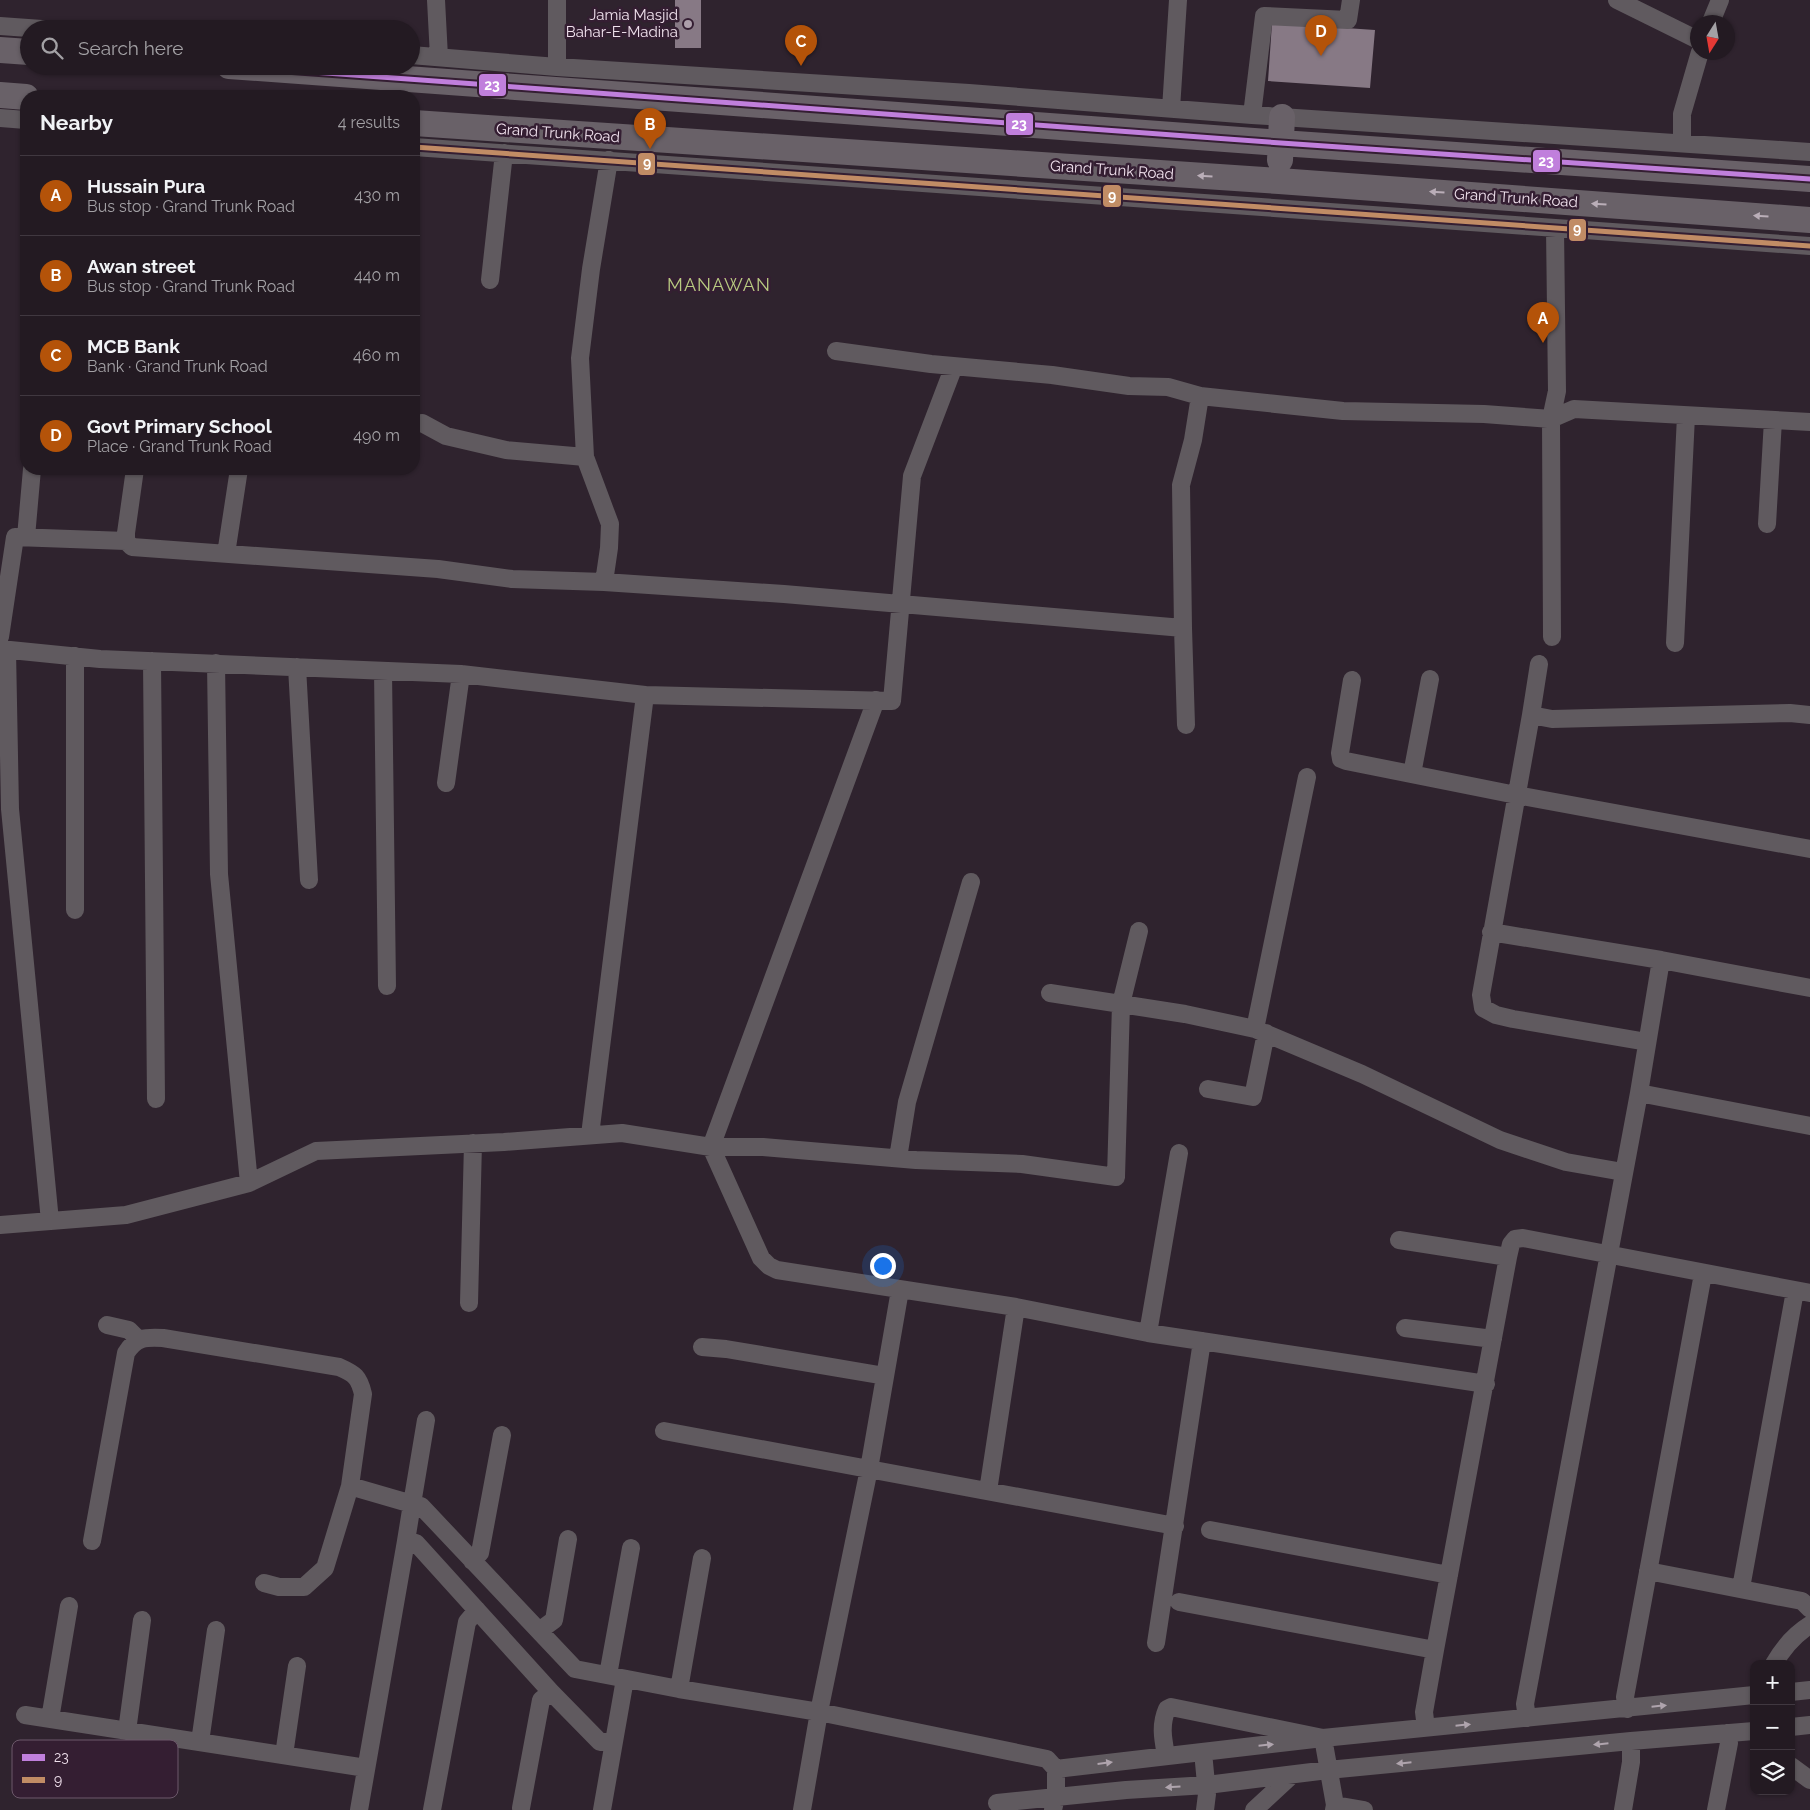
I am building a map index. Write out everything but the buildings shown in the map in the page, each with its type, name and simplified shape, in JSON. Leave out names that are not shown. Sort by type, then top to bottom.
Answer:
[{"type":"highway","points":[[0,50],[20,51]]},
{"type":"highway","points":[[352,75],[1281,143],[1810,179]]},
{"type":"highway","points":[[0,95],[20,97]]},
{"type":"highway","points":[[1279,181],[1282,117]]},
{"type":"highway","name":"Grand Trunk Road","points":[[420,124],[532,143],[674,152],[1248,179],[1810,220]]},
{"type":"street","points":[[436,0],[439,58]]},
{"type":"street","points":[[556,67],[557,0]]},
{"type":"street","points":[[1171,109],[1178,0]]},
{"type":"street","points":[[1252,115],[1264,16],[1348,20],[1351,0]]},
{"type":"street","points":[[1617,0],[1690,36]]},
{"type":"street","points":[[1714,15],[1720,0]]},
{"type":"street","points":[[0,26],[20,27]]},
{"type":"street","points":[[420,57],[1810,152]]},
{"type":"street","points":[[1682,142],[1682,114],[1698,60]]},
{"type":"street","points":[[0,118],[20,120]]},
{"type":"street","points":[[420,147],[504,153],[532,143],[609,160],[674,152],[1248,206],[1810,246]]},
{"type":"street","points":[[490,280],[504,153]]},
{"type":"street","points":[[604,582],[610,524],[585,457],[580,358],[591,269],[609,160]]},
{"type":"street","points":[[1248,179],[1248,206]]},
{"type":"street","points":[[1552,637],[1551,419],[1557,391],[1555,228]]},
{"type":"street","points":[[836,351],[954,366],[1052,375],[1129,386],[1168,387],[1200,396],[1343,411],[1484,414],[1551,419],[1574,408],[1810,422]]},
{"type":"street","points":[[2,645],[75,656],[152,661],[461,674],[645,695],[892,701],[912,476],[954,366]]},
{"type":"street","points":[[1186,725],[1181,485],[1193,440],[1200,396]]},
{"type":"street","points":[[1675,643],[1686,416]]},
{"type":"street","points":[[1768,524],[1774,420]]},
{"type":"street","points":[[422,423],[446,436],[497,448],[538,454],[585,457]]},
{"type":"street","points":[[26,537],[31,475]]},
{"type":"street","points":[[126,541],[134,475]]},
{"type":"street","points":[[226,554],[238,475]]},
{"type":"street","points":[[50,1221],[5,809],[2,645],[15,537],[126,541],[132,547],[438,569],[512,579],[604,582],[1184,628]]},
{"type":"street","points":[[75,656],[75,910]]},
{"type":"street","points":[[152,661],[156,1099]]},
{"type":"street","points":[[216,664],[219,874],[249,1183]]},
{"type":"street","points":[[1539,664],[1491,932],[1481,995],[1483,1008],[1496,1015],[1514,1019],[1647,1042]]},
{"type":"street","points":[[297,667],[309,880]]},
{"type":"street","points":[[383,670],[387,986]]},
{"type":"street","points":[[446,783],[461,674]]},
{"type":"street","points":[[1412,774],[1430,679]]},
{"type":"street","points":[[1352,680],[1340,752],[1341,759],[1516,795],[1810,850]]},
{"type":"street","points":[[590,1135],[645,695]]},
{"type":"street","points":[[876,700],[711,1146],[761,1258],[769,1266],[777,1270],[1016,1307],[1148,1333],[1486,1384]]},
{"type":"street","points":[[1531,715],[1552,719],[1810,715]]},
{"type":"street","points":[[1208,1089],[1253,1097],[1261,1031],[1307,777]]},
{"type":"street","points":[[898,1158],[907,1102],[971,882]]},
{"type":"street","points":[[0,1225],[126,1215],[249,1183],[316,1152],[622,1133],[711,1146],[763,1147],[898,1158],[1022,1164],[1116,1177],[1121,1004],[1139,930]]},
{"type":"street","points":[[1491,932],[1660,960],[1810,988]]},
{"type":"street","points":[[1527,1718],[1526,1704],[1639,1093],[1660,960]]},
{"type":"street","points":[[1050,994],[1185,1014],[1261,1031],[1362,1074],[1500,1140],[1566,1162],[1623,1172]]},
{"type":"street","points":[[1639,1093],[1810,1126]]},
{"type":"street","points":[[469,1303],[473,1143]]},
{"type":"street","points":[[1148,1333],[1179,1153]]},
{"type":"street","points":[[1426,1728],[1424,1712],[1435,1650],[1486,1384],[1508,1257],[1511,1244],[1515,1239],[1523,1238],[1802,1292],[1741,1588]]},
{"type":"street","points":[[1399,1240],[1508,1257]]},
{"type":"street","points":[[1627,1709],[1625,1697],[1703,1274]]},
{"type":"street","points":[[802,1810],[819,1712],[869,1469],[900,1290]]},
{"type":"street","points":[[988,1491],[1016,1307]]},
{"type":"street","points":[[107,1325],[129,1330],[139,1340]]},
{"type":"street","points":[[1405,1328],[1493,1340]]},
{"type":"street","points":[[92,1541],[126,1354],[132,1343],[146,1337],[163,1338],[339,1367],[352,1373],[360,1381],[363,1394],[350,1486],[325,1568],[304,1587],[279,1587],[264,1583]]},
{"type":"street","points":[[1156,1643],[1202,1341]]},
{"type":"street","points":[[702,1347],[726,1348],[885,1376]]},
{"type":"street","points":[[359,1810],[426,1420]]},
{"type":"street","points":[[664,1431],[1175,1526]]},
{"type":"street","points":[[472,1561],[480,1553],[502,1435]]},
{"type":"street","points":[[350,1486],[421,1506],[575,1669],[679,1689],[819,1712],[1047,1758],[1056,1769],[1055,1803]]},
{"type":"street","points":[[1210,1530],[1449,1575]]},
{"type":"street","points":[[540,1631],[554,1620],[568,1538]]},
{"type":"street","points":[[406,1541],[416,1543],[551,1692],[600,1742],[614,1742]]},
{"type":"street","points":[[602,1810],[614,1742],[617,1677],[631,1548]]},
{"type":"street","points":[[679,1689],[702,1558]]},
{"type":"street","points":[[1648,1571],[1802,1601],[1810,1609]]},
{"type":"street","points":[[1179,1602],[1435,1650]]},
{"type":"street","points":[[50,1719],[70,1606]]},
{"type":"street","points":[[432,1810],[467,1622],[477,1610]]},
{"type":"street","points":[[127,1731],[142,1620]]},
{"type":"street","points":[[1776,1660],[1790,1640],[1810,1625]]},
{"type":"street","points":[[200,1742],[216,1630]]},
{"type":"street","points":[[284,1755],[296,1666]]},
{"type":"street","points":[[1795,1692],[1810,1690]]},
{"type":"street","points":[[521,1808],[541,1700],[551,1692]]},
{"type":"street","points":[[1056,1769],[1323,1738],[1750,1695]]},
{"type":"street","points":[[1166,1756],[1162,1723],[1167,1709],[1171,1706],[1323,1738]]},
{"type":"street","points":[[25,1715],[366,1768]]},
{"type":"street","points":[[1795,1727],[1810,1725]]},
{"type":"street","points":[[997,1803],[1055,1803],[1126,1790],[1207,1785],[1328,1770],[1750,1731]]},
{"type":"street","points":[[1716,1810],[1729,1743],[1727,1733]]},
{"type":"street","points":[[1323,1738],[1334,1807],[1364,1810]]},
{"type":"street","points":[[1623,1810],[1631,1762],[1631,1741]]},
{"type":"street","points":[[1203,1752],[1207,1785],[1205,1810]]},
{"type":"street","points":[[1795,1769],[1810,1780]]},
{"type":"street","points":[[1254,1810],[1292,1775]]},
{"type":"transit line","name":"23","points":[[352,75],[1281,143],[1810,179]]},
{"type":"transit line","name":"9","points":[[420,147],[1810,246]]},
{"type":"place","name":"Jamia Masjid Bahar-E-Madina","points":[[688,24]]},
{"type":"place","name":"Govt Primary School","points":[[1321,56]]},
{"type":"place","name":"MCB Bank","points":[[801,66]]},
{"type":"place","name":"Awan street","points":[[650,149]]},
{"type":"place","name":"Hussain Pura","points":[[1543,343]]},
{"type":"district","name":"MANAWAN","points":[[719,284]]}]
